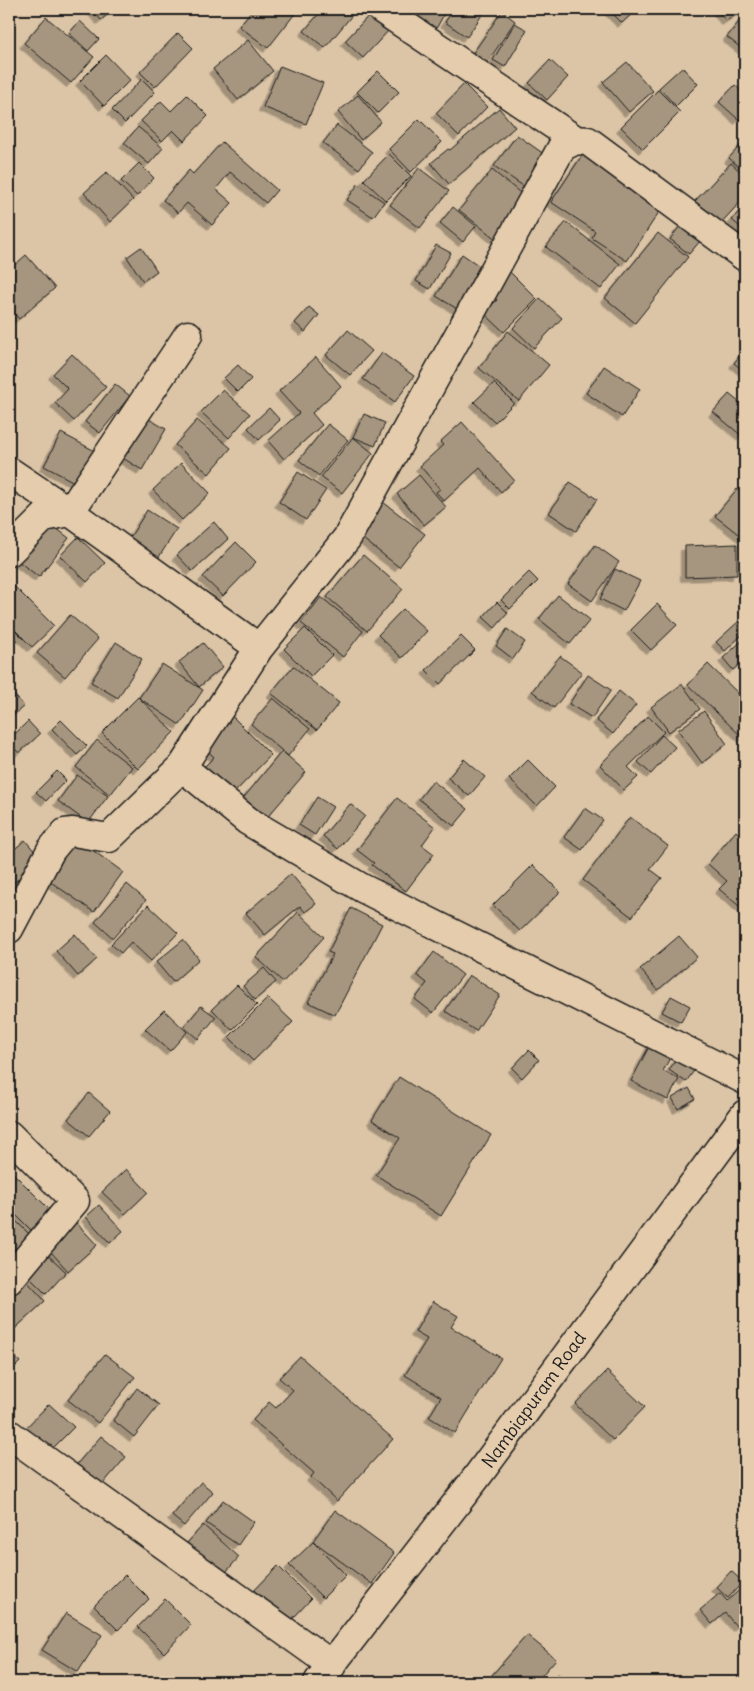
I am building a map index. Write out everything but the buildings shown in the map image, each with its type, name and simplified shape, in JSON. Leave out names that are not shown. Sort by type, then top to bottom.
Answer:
[{"type":"street","points":[[381,9],[576,140],[588,141],[745,257]]},
{"type":"street","points":[[9,929],[51,850],[65,833],[73,832],[109,838],[182,767],[259,648],[347,538],[562,148],[576,140]]},
{"type":"street","points":[[9,552],[44,518],[70,512],[188,335]]},
{"type":"street","points":[[9,471],[70,512],[259,648]]},
{"type":"street","points":[[182,767],[248,821],[362,888],[745,1080]]},
{"type":"street","name":"Nambiapuram Road","points":[[325,1674],[476,1478],[745,1114]]},
{"type":"street","points":[[9,1135],[74,1201],[9,1280]]},
{"type":"street","points":[[9,1434],[325,1674]]}]
